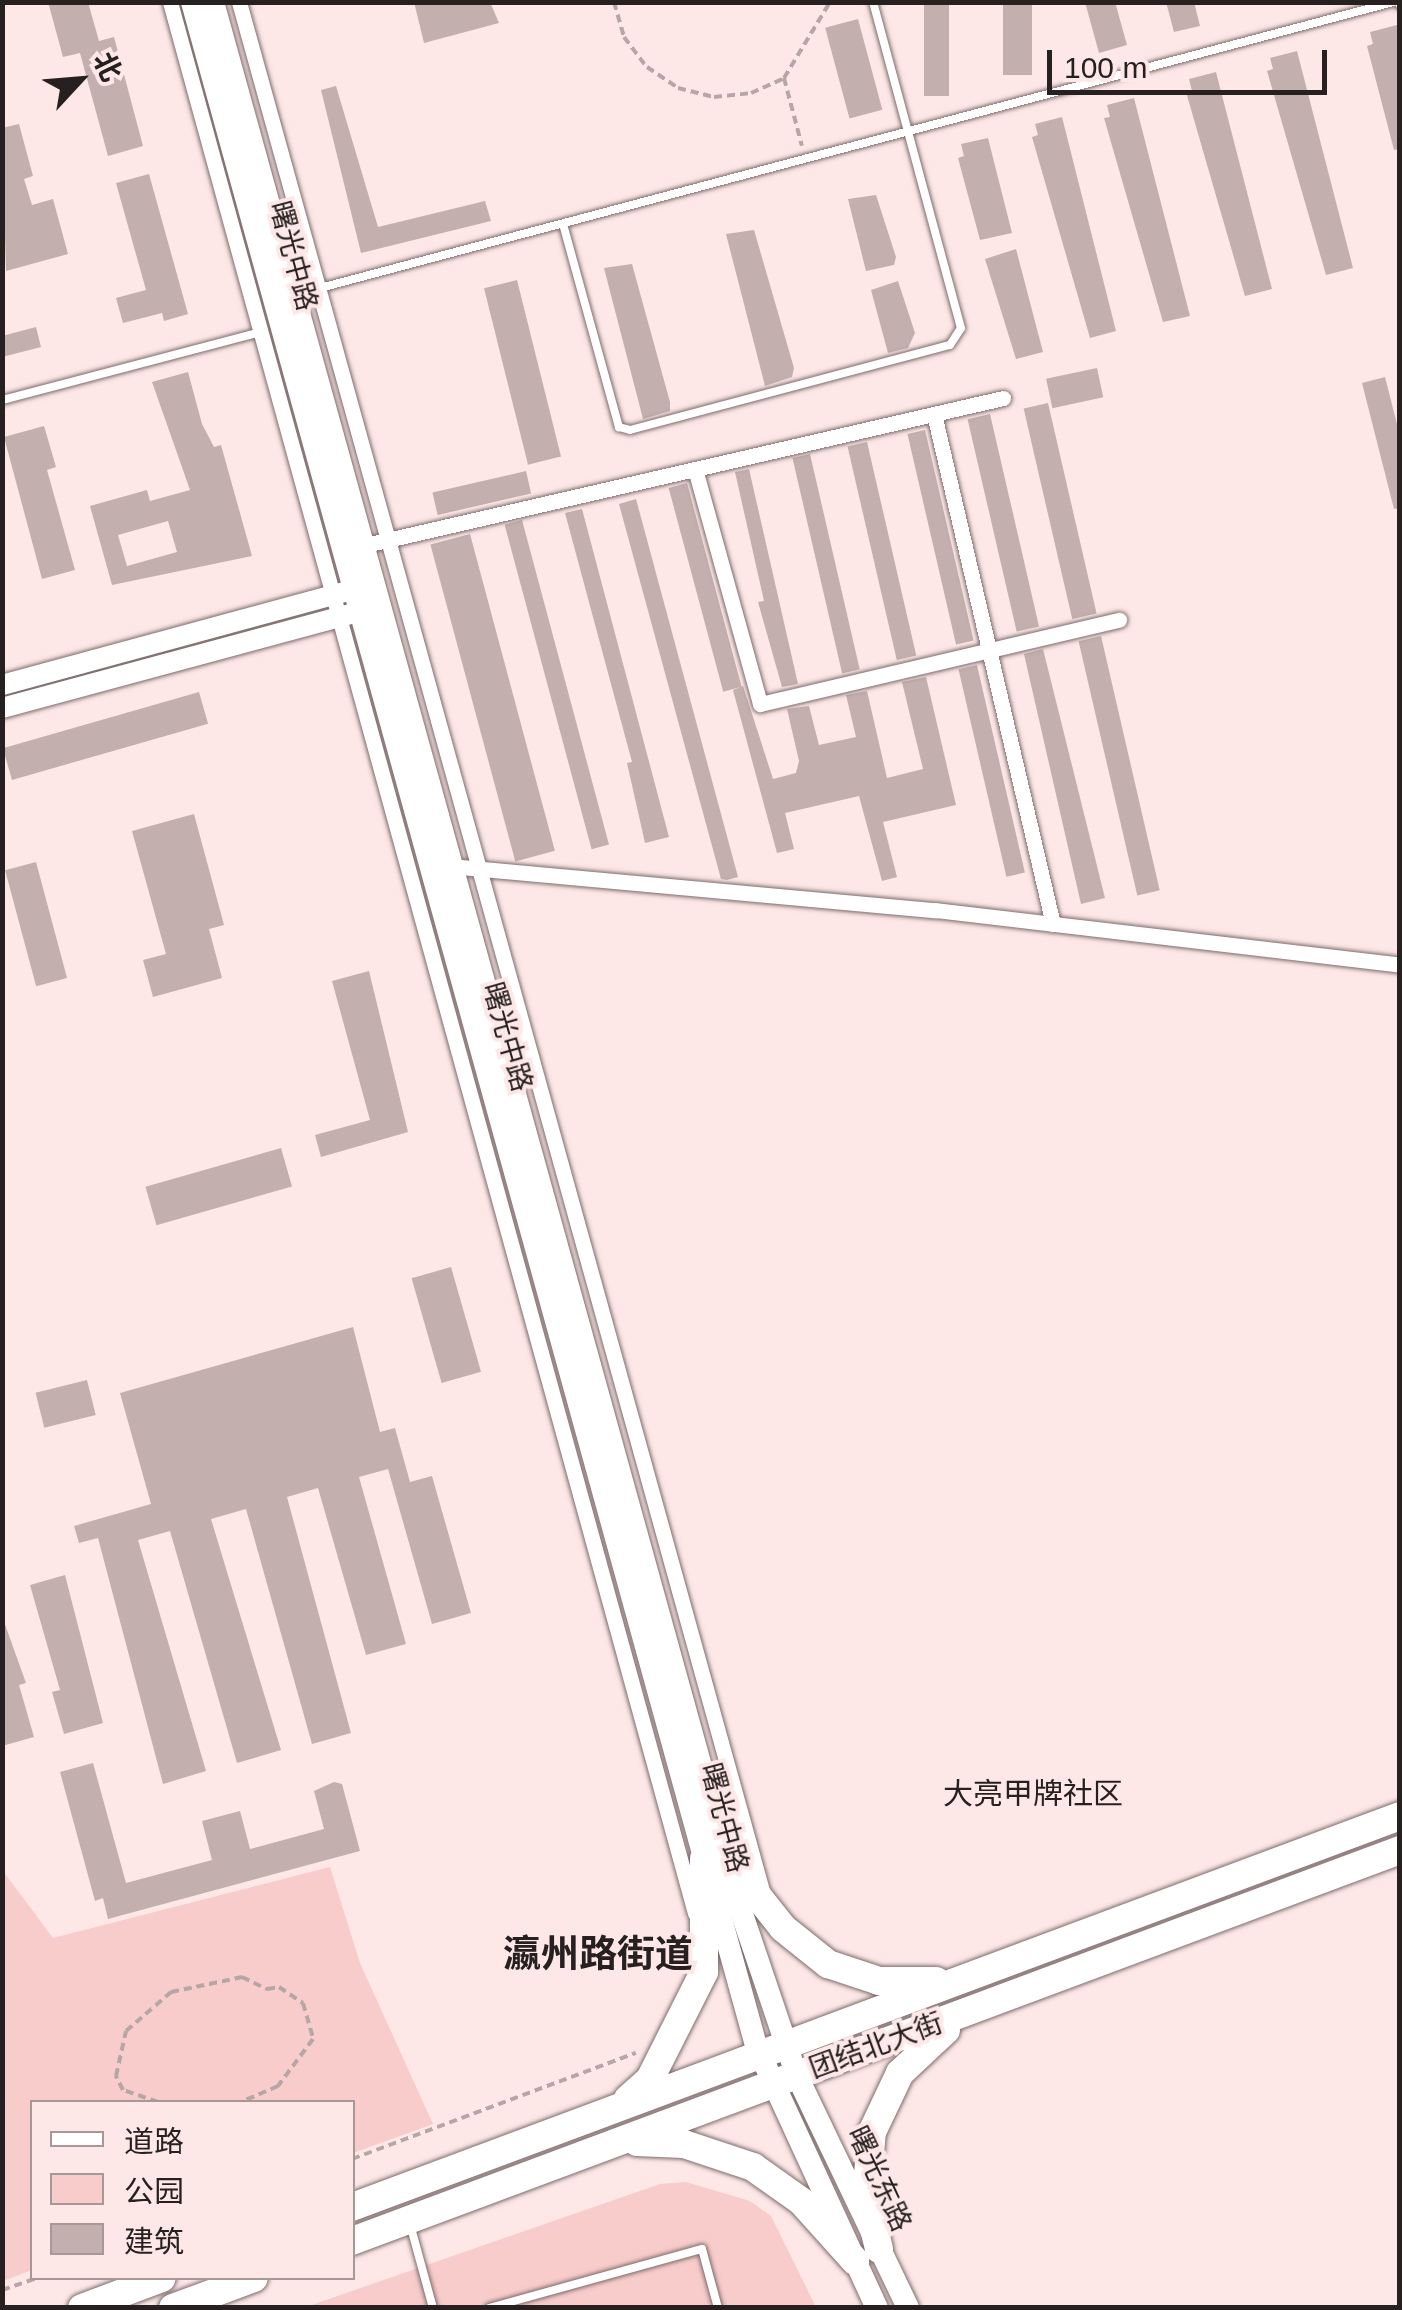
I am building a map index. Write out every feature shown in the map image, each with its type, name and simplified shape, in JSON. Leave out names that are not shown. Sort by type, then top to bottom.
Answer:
[{"type":"highway","name":"团结北大街","points":[[355,2206],[1400,1816]]},
{"type":"highway","name":"团结北大街","points":[[355,2240],[1400,1850]]},
{"type":"highway","points":[[715,1857],[803,1947],[853,1973],[904,1984],[987,1972]]},
{"type":"highway","points":[[592,2118],[650,2079],[697,1990],[706,1954],[715,1857]]},
{"type":"highway","points":[[867,2255],[865,2170],[889,2090],[920,2050],[996,2001]]},
{"type":"highway","points":[[610,2145],[684,2144],[754,2167],[867,2255]]},
{"type":"highway","points":[[82,2308],[157,2280]]},
{"type":"highway","points":[[173,2308],[249,2280]]},
{"type":"main road","name":"曙光中路","points":[[192,2],[271,330],[355,601],[715,1857],[784,2080]]},
{"type":"main road","name":"曙光中路","points":[[212,2],[361,546],[355,601],[449,866],[715,1857]]},
{"type":"main road","name":"曙光东路","points":[[784,2080],[867,2255],[908,2308]]},
{"type":"main road","name":"曙光东路","points":[[867,2255],[877,2308]]},
{"type":"street","points":[[170,2],[271,330]]},
{"type":"street","points":[[239,2],[767,1908]]},
{"type":"street","points":[[361,546],[1003,398]]},
{"type":"street","points":[[934,414],[1054,924]]},
{"type":"street","points":[[695,469],[760,704],[1119,620]]},
{"type":"street","points":[[2,685],[355,601]]},
{"type":"street","points":[[2,708],[355,601]]},
{"type":"street","points":[[355,601],[706,1954]]},
{"type":"street","points":[[449,866],[1054,924],[1400,966]]},
{"type":"lane","points":[[564,224],[618,427],[630,430],[936,350],[958,338],[961,328],[873,2]]},
{"type":"lane","points":[[318,289],[1397,3]]},
{"type":"lane","points":[[2,400],[271,330]]},
{"type":"lane","points":[[408,2220],[434,2308]]},
{"type":"lane","points":[[490,2308],[702,2250],[718,2308]]},
{"type":"path","points":[[614,2],[634,53],[678,88],[732,97],[784,78],[830,2]]},
{"type":"path","points":[[784,78],[805,159]]},
{"type":"path","points":[[152,2100],[123,2090],[116,2061],[126,2031],[171,1992],[242,1977],[267,1990],[279,1987],[304,2003],[313,2039],[278,2086],[246,2100]]},
{"type":"path","points":[[355,2158],[638,2052]]},
{"type":"path","points":[[2,2290],[30,2280]]},
{"type":"green space","points":[[330,1867],[360,1963],[433,2124],[355,2152],[355,2100],[30,2100],[30,2271],[3,2281],[3,1871],[53,1938]]},
{"type":"green space","points":[[686,2182],[750,2201],[771,2216],[816,2307],[303,2308],[660,2184]]},
{"type":"building","points":[[48,2],[88,2],[99,41],[114,37],[143,146],[108,156],[80,53],[63,57]]},
{"type":"building","points":[[414,2],[490,2],[499,23],[424,43]]},
{"type":"building","points":[[924,2],[949,2],[949,96],[924,96]]},
{"type":"building","points":[[1003,2],[1032,2],[1032,75],[1003,75]]},
{"type":"building","points":[[1085,2],[1115,2],[1127,45],[1099,53]]},
{"type":"building","points":[[1166,2],[1194,2],[1200,26],[1174,32]]},
{"type":"building","points":[[858,19],[882,110],[849,119],[825,28]]},
{"type":"building","points":[[1397,25],[1400,149],[1394,150],[1367,46],[1373,44],[1370,32]]},
{"type":"building","points":[[1297,51],[1353,268],[1326,275],[1267,71],[1273,69],[1270,58]]},
{"type":"building","points":[[1216,72],[1272,289],[1245,296],[1186,92],[1192,91],[1189,79]]},
{"type":"building","points":[[336,86],[378,227],[485,201],[491,221],[361,253],[321,90]]},
{"type":"building","points":[[1134,98],[1190,316],[1163,322],[1104,118],[1110,117],[1107,105]]},
{"type":"building","points":[[1062,117],[1116,331],[1090,338],[1032,137],[1038,135],[1035,124]]},
{"type":"building","points":[[19,124],[33,176],[24,179],[32,205],[53,199],[68,254],[6,271],[2,128]]},
{"type":"building","points":[[988,138],[1012,233],[980,240],[958,158],[964,156],[961,144]]},
{"type":"building","points":[[149,174],[188,314],[164,321],[162,313],[123,323],[116,298],[146,290],[116,183]]},
{"type":"building","points":[[876,195],[896,257],[894,265],[866,271],[848,199]]},
{"type":"building","points":[[754,230],[794,368],[792,377],[765,386],[726,234]]},
{"type":"building","points":[[1016,249],[1043,352],[1016,359],[985,259]]},
{"type":"building","points":[[632,264],[670,402],[670,411],[643,419],[604,268]]},
{"type":"building","points":[[517,280],[561,457],[528,465],[484,288]]},
{"type":"building","points":[[898,281],[915,333],[908,348],[888,353],[871,290]]},
{"type":"building","points":[[36,327],[41,347],[2,357],[2,336]]},
{"type":"building","points":[[1097,368],[1103,397],[1052,408],[1046,379]]},
{"type":"building","points":[[188,372],[202,424],[214,447],[221,445],[252,556],[112,585],[90,506],[147,490],[150,501],[190,490],[152,382]],"holes":[[[168,521],[177,552],[127,566],[118,535]]]},
{"type":"building","points":[[1385,377],[1400,436],[1400,508],[1394,509],[1362,383]]},
{"type":"building","points":[[1048,403],[1097,613],[1072,619],[1024,409]]},
{"type":"building","points":[[990,414],[1039,626],[1017,632],[968,419]]},
{"type":"building","points":[[44,426],[56,467],[47,470],[75,570],[42,579],[4,437]]},
{"type":"building","points":[[925,430],[974,640],[956,645],[907,434]]},
{"type":"building","points":[[867,442],[916,655],[897,660],[848,446]]},
{"type":"building","points":[[810,454],[860,669],[842,673],[792,458]]},
{"type":"building","points":[[749,469],[798,684],[782,687],[758,602],[764,601],[735,472]]},
{"type":"building","points":[[526,471],[531,493],[438,515],[432,493]]},
{"type":"building","points":[[687,483],[742,687],[723,692],[669,488]]},
{"type":"building","points":[[636,499],[738,877],[727,880],[721,879],[619,504]]},
{"type":"building","points":[[582,509],[669,837],[645,843],[627,763],[632,762],[565,513]]},
{"type":"building","points":[[522,520],[609,845],[592,849],[505,525]]},
{"type":"building","points":[[470,534],[555,851],[515,861],[430,545]]},
{"type":"building","points":[[1101,636],[1160,890],[1137,895],[1079,641]]},
{"type":"building","points":[[1043,649],[1105,898],[1081,904],[1024,654]]},
{"type":"building","points":[[977,665],[1025,873],[1006,877],[958,669]]},
{"type":"building","points":[[926,677],[956,805],[883,822],[897,877],[882,881],[859,796],[785,813],[794,849],[777,853],[733,690],[743,686],[773,779],[796,773],[799,761],[787,709],[809,706],[819,745],[856,737],[846,695],[867,691],[887,778],[923,769],[902,682]]},
{"type":"building","points":[[199,692],[208,724],[12,780],[3,748]]},
{"type":"building","points":[[194,814],[224,925],[209,929],[222,978],[153,997],[143,960],[166,954],[132,831]]},
{"type":"building","points":[[36,862],[67,978],[36,986],[5,870]]},
{"type":"building","points":[[369,971],[408,1132],[321,1157],[315,1135],[370,1120],[332,981]]},
{"type":"building","points":[[281,1148],[292,1186],[156,1225],[145,1187]]},
{"type":"building","points":[[451,1267],[481,1372],[442,1383],[412,1278]]},
{"type":"building","points":[[353,1327],[380,1432],[395,1428],[410,1482],[432,1476],[471,1613],[432,1624],[388,1469],[359,1477],[406,1644],[366,1655],[318,1488],[287,1497],[351,1733],[312,1744],[246,1509],[211,1519],[281,1750],[237,1763],[170,1531],[138,1540],[206,1771],[163,1784],[98,1538],[79,1543],[74,1526],[151,1504],[120,1393]]},
{"type":"building","points":[[87,1380],[96,1415],[44,1428],[36,1393]]},
{"type":"building","points":[[65,1575],[103,1723],[64,1734],[52,1692],[60,1690],[30,1585]]},
{"type":"building","points":[[2,1616],[26,1683],[19,1685],[34,1737],[2,1746]]},
{"type":"building","points":[[93,1763],[126,1883],[212,1860],[202,1821],[240,1811],[250,1849],[324,1829],[314,1791],[334,1782],[342,1784],[360,1851],[108,1919],[103,1898],[95,1901],[60,1772]]},
{"type":"district","name":"大亮甲牌社区","points":[[1033,1794]]},
{"type":"district","name":"瀛州路街道","points":[[598,1955]]}]
